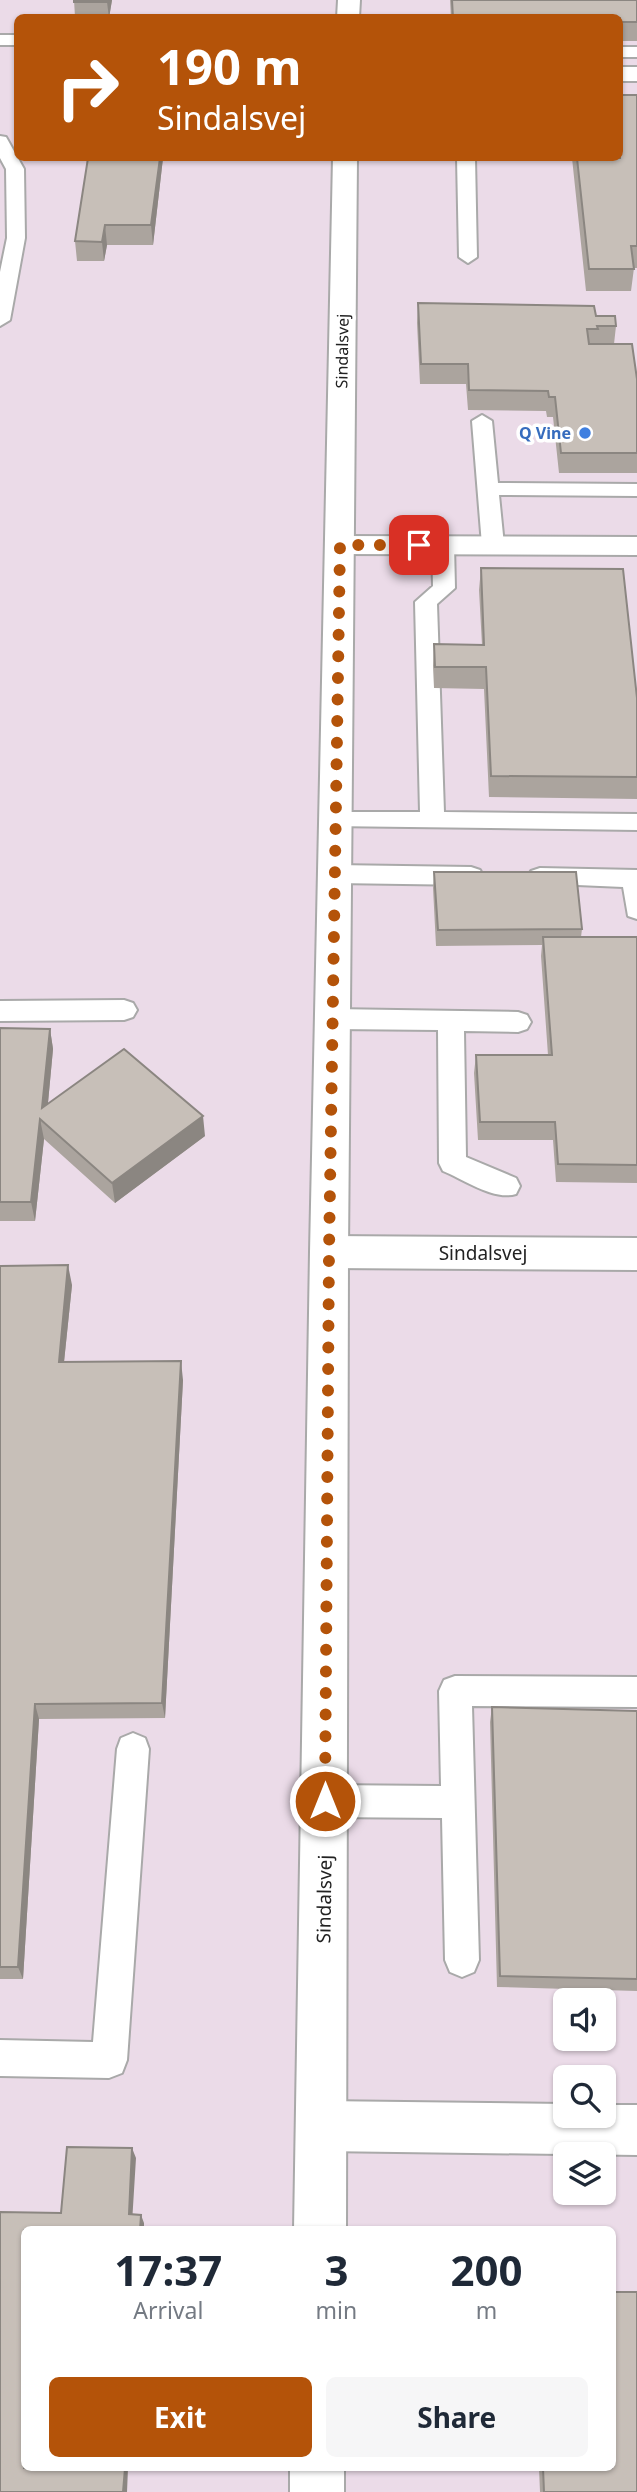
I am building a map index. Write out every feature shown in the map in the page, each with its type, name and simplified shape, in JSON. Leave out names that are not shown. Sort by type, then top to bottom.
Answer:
[{"type":"street","name":"Sindalsvej","points":[[320,2226],[329,1252],[345,161]]},
{"type":"street","points":[[340,545],[637,547]]},
{"type":"street","name":"Sindalsvej","points":[[329,1252],[637,1254]]},
{"type":"street","points":[[321,2126],[637,2130]]},
{"type":"street","points":[[317,2471],[317,2492]]},
{"type":"lane","points":[[0,141],[15,169],[16,238],[0,320]]},
{"type":"lane","points":[[466,161],[468,257]]},
{"type":"lane","points":[[482,421],[493,545]]},
{"type":"lane","points":[[488,489],[637,490]]},
{"type":"lane","points":[[432,820],[426,602],[444,588],[443,545]]},
{"type":"lane","points":[[336,820],[637,822]]},
{"type":"lane","points":[[335,874],[634,878],[637,910]]},
{"type":"lane","points":[[0,1011],[124,1010]]},
{"type":"lane","points":[[333,1020],[518,1022]]},
{"type":"lane","points":[[451,1021],[453,1163],[506,1186]]},
{"type":"lane","points":[[462,1960],[454,1691],[637,1692]]},
{"type":"lane","points":[[0,2058],[109,2060],[133,1749]]},
{"type":"lane","points":[[325,1801],[458,1802]]},
{"type":"shaded area","points":[[0,0],[637,0],[637,2492],[0,2492]]},
{"type":"building","points":[[74,0],[108,0],[74,2]]},
{"type":"building","points":[[452,0],[637,0],[637,22],[623,22],[623,14],[453,14]]},
{"type":"building","points":[[623,95],[637,95],[637,246],[631,246],[634,269],[589,269],[577,161],[623,161]]},
{"type":"building","points":[[88,161],[160,161],[151,225],[105,225],[102,242],[75,241]]},
{"type":"building","points":[[418,303],[594,306],[596,316],[615,316],[616,326],[587,329],[589,344],[632,344],[637,379],[637,453],[561,453],[555,397],[549,397],[548,391],[469,390],[468,364],[421,364]]},
{"type":"building","points":[[481,568],[623,569],[637,698],[637,777],[491,776],[486,667],[435,667],[434,644],[484,645]]},
{"type":"building","points":[[434,872],[576,872],[582,929],[438,930]]},
{"type":"building","points":[[543,937],[637,937],[637,1165],[558,1164],[555,1122],[480,1122],[476,1055],[552,1055]]},
{"type":"building","points":[[0,1028],[50,1029],[42,1108],[124,1049],[203,1116],[112,1183],[40,1119],[31,1202],[0,1202]]},
{"type":"building","points":[[68,1265],[59,1362],[181,1361],[162,1703],[35,1704],[18,1967],[0,1967],[0,1266]]},
{"type":"building","points":[[492,1707],[637,1711],[637,1979],[500,1976]]},
{"type":"building","points":[[67,2147],[132,2148],[129,2214],[141,2215],[140,2226],[21,2226],[21,2471],[125,2471],[123,2492],[0,2492],[0,2212],[61,2213]]},
{"type":"building","points":[[616,2292],[637,2292],[637,2492],[544,2492],[543,2471],[616,2471]]},
{"type":"place","name":"Q Vine","points":[[585,433]]},
{"type":"route","points":[[325,1801],[329,1252],[340,545],[419,545]]}]
